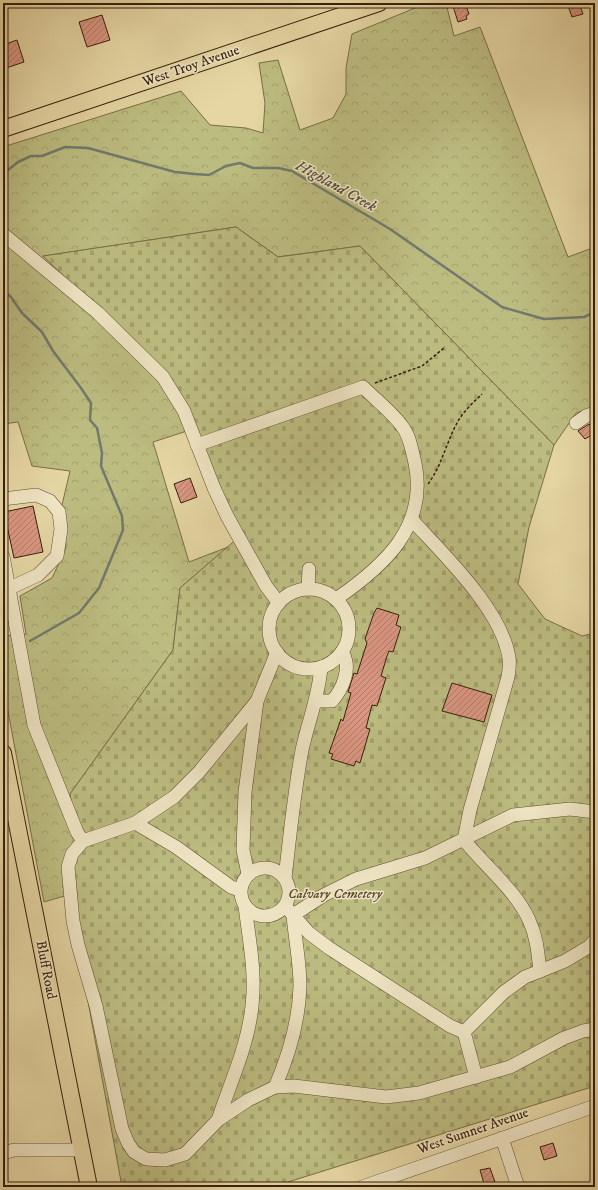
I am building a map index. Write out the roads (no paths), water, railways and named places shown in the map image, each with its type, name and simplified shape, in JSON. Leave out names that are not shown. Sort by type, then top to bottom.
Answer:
[{"type":"main road","name":"West Troy Avenue","points":[[3,129],[379,3]]},
{"type":"main road","name":"Bluff Road","points":[[3,754],[89,1187]]},
{"type":"street","points":[[3,234],[98,313],[158,372],[184,411],[227,516],[266,586],[278,603]]},
{"type":"street","points":[[197,445],[363,387],[389,410],[403,427],[410,443],[417,473],[418,497],[412,520],[403,537],[384,562],[359,583],[336,599]]},
{"type":"street","points":[[576,423],[586,416],[595,413]]},
{"type":"street","points":[[3,499],[36,495],[50,501],[59,512],[61,529],[57,556],[38,575],[10,588]]},
{"type":"street","points":[[412,520],[478,595],[496,622],[503,636],[509,659],[508,676],[470,810],[464,840]]},
{"type":"street","points":[[3,556],[34,725],[77,832],[83,841]]},
{"type":"street","points":[[308,589],[310,569]]},
{"type":"street","points":[[308,589],[328,593],[336,599],[346,614],[350,630],[347,642],[342,652],[336,659],[321,667],[301,668],[292,665],[277,652],[271,640],[269,627],[272,615],[278,603],[297,591],[308,589]]},
{"type":"street","points":[[248,874],[242,850],[245,798],[258,701],[277,652]]},
{"type":"street","points":[[316,701],[332,701],[340,692],[346,669],[346,659],[342,652]]},
{"type":"street","points":[[285,878],[297,776],[304,742],[320,687],[321,667]]},
{"type":"street","points":[[258,701],[199,772],[174,797],[135,823],[83,841],[72,854],[68,867],[73,921],[78,946],[96,1006],[122,1129],[134,1152],[146,1159],[165,1160],[185,1154],[218,1120],[248,1100],[275,1087],[294,1086],[386,1097],[419,1093],[510,1067],[564,1038],[583,1031],[595,1029]]},
{"type":"street","points":[[245,906],[254,914],[267,916],[289,911],[356,879],[425,858],[513,815],[570,809],[595,812]]},
{"type":"street","points":[[135,823],[176,847],[231,887],[240,890]]},
{"type":"street","points":[[464,840],[520,903],[530,921],[537,943],[540,971]]},
{"type":"street","points":[[218,1120],[224,1098],[231,1086],[247,1034],[252,1006],[254,968],[245,906],[241,898],[240,890],[248,874],[254,870],[269,868],[276,870],[285,878],[289,888],[289,911],[300,986],[290,1050],[275,1087]]},
{"type":"street","points":[[289,911],[309,933],[352,964],[450,1026],[464,1032]]},
{"type":"street","points":[[464,1032],[504,992],[525,977],[565,961],[590,946],[595,940]]},
{"type":"street","points":[[464,1032],[476,1077]]},
{"type":"street","points":[[231,1086],[238,1090],[248,1100]]},
{"type":"street","name":"West Sumner Avenue","points":[[362,1187],[595,1106]]},
{"type":"street","points":[[502,1138],[518,1187]]},
{"type":"street","points":[[3,1153],[14,1150],[82,1150]]},
{"type":"waterway","name":"Highland Creek","points":[[3,174],[18,162],[31,156],[42,156],[65,147],[88,148],[175,172],[209,175],[226,166],[240,163],[253,168],[278,168],[292,171],[390,229],[502,307],[544,319],[584,317],[595,312]]},
{"type":"waterway","name":"Highland Creek","points":[[3,290],[11,297],[22,313],[42,332],[53,351],[91,403],[90,420],[97,428],[102,453],[101,466],[122,516],[123,530],[99,588],[79,613],[30,641]]},
{"type":"waterway","name":"Highland Creek","points":[[3,656],[7,654]]},
{"type":"park label","name":"Calvary Cemetery","points":[[335,894]]}]
